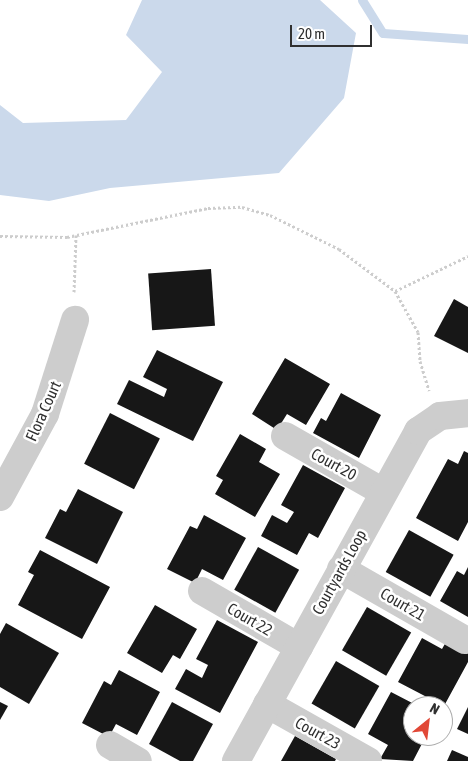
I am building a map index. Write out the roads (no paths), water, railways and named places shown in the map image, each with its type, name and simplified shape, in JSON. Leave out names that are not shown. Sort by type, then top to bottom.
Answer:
[{"type":"street","name":"Flora Court","points":[[0,496],[45,414],[75,320]]},
{"type":"street","name":"Courtyards Loop","points":[[236,761],[418,431],[440,416],[468,413]]},
{"type":"street","name":"Court 20","points":[[285,436],[383,492]]},
{"type":"street","name":"Court 21","points":[[341,569],[465,640]]},
{"type":"street","name":"Court 22","points":[[202,591],[299,646]]},
{"type":"street","name":"Court 23","points":[[267,704],[368,761]]},
{"type":"street","points":[[110,745],[138,761]]},
{"type":"water","points":[[142,0],[320,0],[356,33],[344,98],[279,173],[110,188],[49,201],[0,195],[0,105],[23,123],[126,120],[162,72],[126,35]]},
{"type":"waterway","points":[[362,0],[383,33],[468,39]]}]
